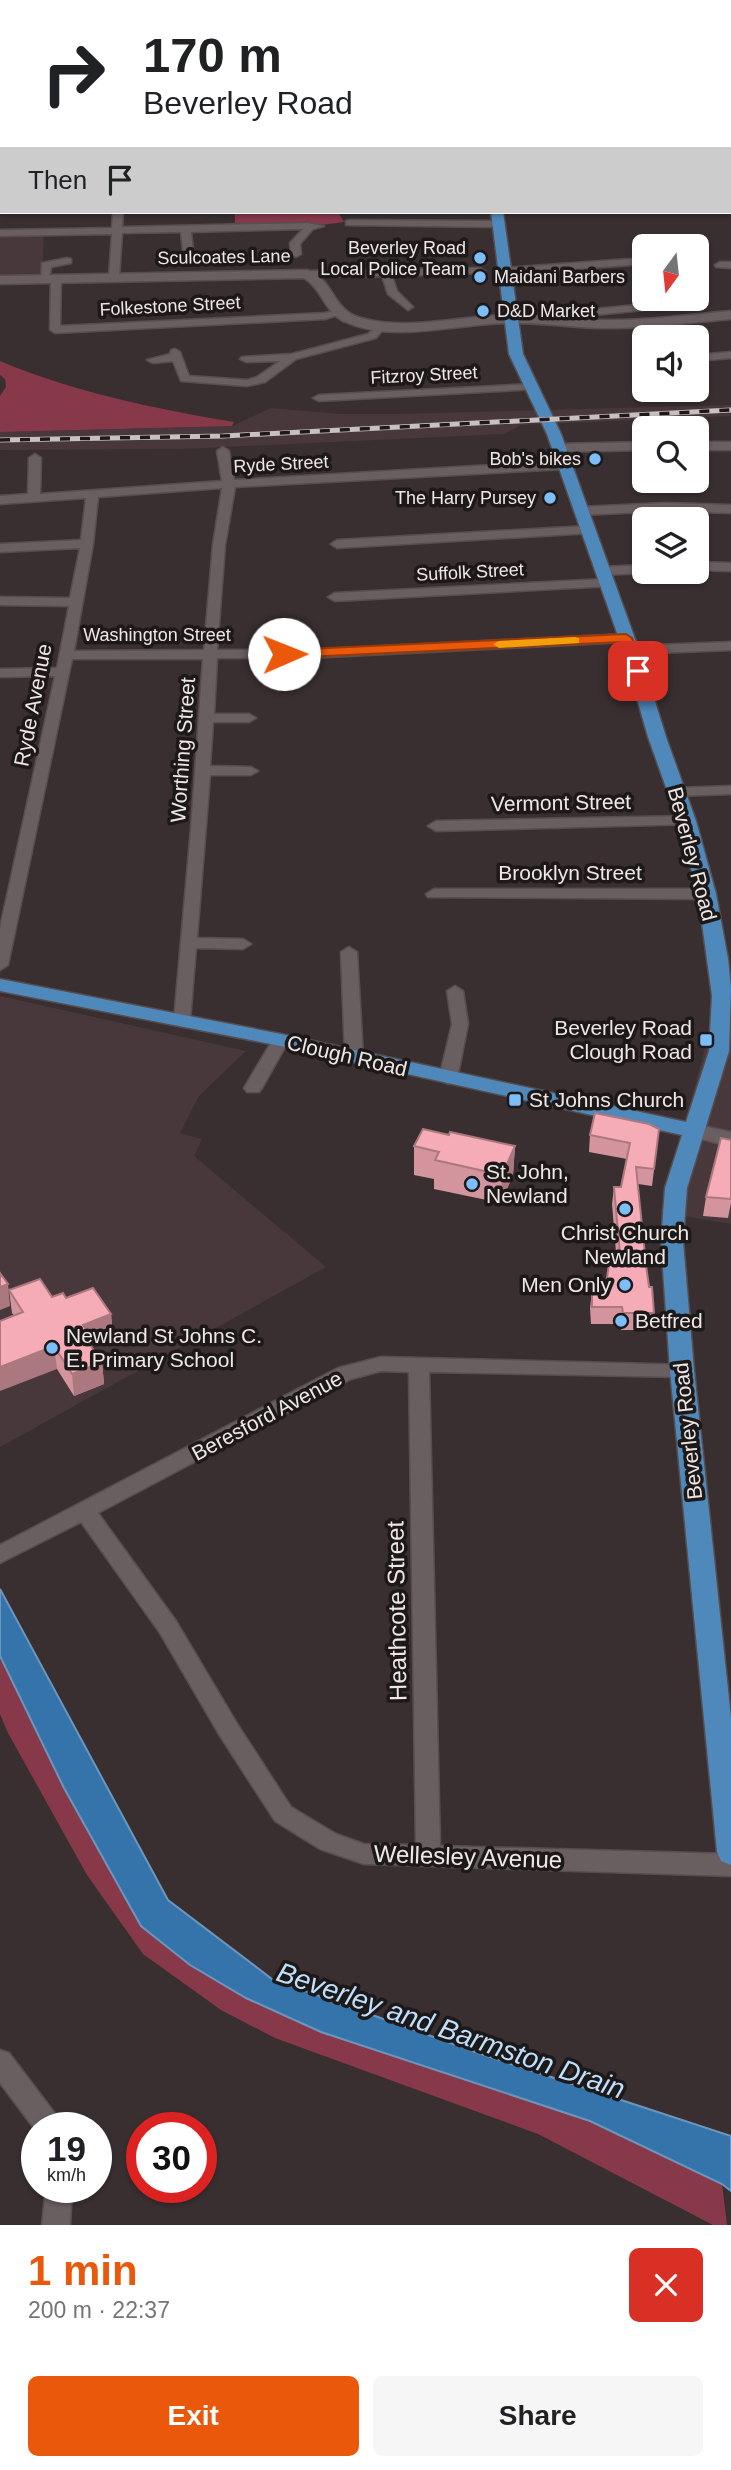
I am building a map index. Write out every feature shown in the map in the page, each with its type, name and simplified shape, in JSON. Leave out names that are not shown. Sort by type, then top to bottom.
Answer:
[{"type":"main road","name":"Beverley Road","points":[[497,218],[516,354],[561,457],[629,644],[657,737],[687,821],[724,959],[719,1051],[676,1188],[672,1241],[682,1370],[731,1852]]},
{"type":"main road","name":"Clough Road","points":[[0,985],[281,1040],[448,1079],[694,1131]]},
{"type":"street","points":[[114,277],[118,214]]},
{"type":"street","points":[[389,214],[389,223]]},
{"type":"street","points":[[349,223],[497,218]]},
{"type":"street","points":[[281,243],[295,248],[308,231],[307,226]]},
{"type":"street","points":[[1,233],[319,226]]},
{"type":"street","points":[[186,228],[189,259]]},
{"type":"street","points":[[50,278],[46,265],[66,261]]},
{"type":"street","points":[[506,271],[632,262]]},
{"type":"street","points":[[307,274],[480,271]]},
{"type":"street","points":[[386,272],[392,292],[408,307]]},
{"type":"street","name":"Sculcoates Lane","points":[[0,280],[307,274],[316,278],[328,303],[339,313]]},
{"type":"street","name":"Folkestone Street","points":[[50,278],[55,330],[325,316],[339,313]]},
{"type":"street","points":[[595,312],[632,309]]},
{"type":"street","points":[[642,312],[649,322]]},
{"type":"street","points":[[339,313],[358,322],[381,326],[510,319],[601,324],[731,315]]},
{"type":"street","points":[[246,359],[292,357],[372,336],[381,326]]},
{"type":"street","points":[[153,360],[176,354],[185,379],[247,383],[261,380],[292,357]]},
{"type":"street","points":[[709,357],[731,355]]},
{"type":"street","name":"Fitzroy Street","points":[[319,398],[532,387]]},
{"type":"street","points":[[709,446],[731,446]]},
{"type":"street","name":"Ryde Street","points":[[0,500],[561,457],[632,448]]},
{"type":"street","name":"Worthing Street","points":[[181,1020],[219,545],[229,484],[223,451]]},
{"type":"street","points":[[34,497],[35,458]]},
{"type":"street","name":"Ryde Avenue","points":[[0,965],[62,679],[87,544],[92,494]]},
{"type":"street","points":[[337,544],[583,520],[666,507],[731,509]]},
{"type":"street","points":[[0,548],[87,544]]},
{"type":"street","points":[[709,566],[731,567]]},
{"type":"street","name":"Suffolk Street","points":[[335,597],[604,577],[632,571]]},
{"type":"street","points":[[0,601],[75,602]]},
{"type":"street","name":"Washington Street","points":[[65,655],[308,654],[629,644],[731,646]]},
{"type":"street","points":[[0,673],[62,679]]},
{"type":"street","points":[[207,719],[249,718]]},
{"type":"street","points":[[203,770],[251,771]]},
{"type":"street","points":[[677,792],[731,790]]},
{"type":"street","name":"Vermont Street","points":[[436,826],[687,821]]},
{"type":"street","name":"Brooklyn Street","points":[[434,894],[707,894]]},
{"type":"street","points":[[189,943],[243,944]]},
{"type":"street","points":[[349,952],[354,1058]]},
{"type":"street","points":[[448,1079],[460,1040],[460,1004],[455,991]]},
{"type":"street","points":[[253,1088],[281,1040]]},
{"type":"street","points":[[694,1131],[731,1139]]},
{"type":"street","name":"Beresford Avenue","points":[[0,1555],[345,1373],[382,1364],[682,1370]]},
{"type":"street","name":"Heathcote Street","points":[[419,1364],[428,1857]]},
{"type":"street","name":"Wellesley Avenue","points":[[85,1511],[168,1627],[228,1729],[283,1814],[328,1842],[364,1854],[731,1865]]},
{"type":"street","points":[[0,2062],[38,2112]]},
{"type":"street","points":[[56,2225],[58,2203]]},
{"type":"shaded area","points":[[235,214],[339,214],[344,222],[321,225],[235,227]]},
{"type":"shaded area","points":[[44,229],[42,284],[0,285],[0,230]]},
{"type":"shaded area","points":[[0,361],[56,382],[115,398],[234,422],[232,426],[0,432],[0,396],[6,387],[5,379],[0,375]]},
{"type":"shaded area","points":[[731,405],[731,416],[632,416],[632,420],[521,425],[504,434],[182,449],[0,450],[0,432],[232,426],[271,408],[341,414]]},
{"type":"shaded area","points":[[0,996],[246,1051],[199,1096],[180,1133],[202,1139],[194,1156],[326,1267],[0,1447]]},
{"type":"shaded area","points":[[712,1022],[731,1024],[731,1224],[661,1212]]},
{"type":"shaded area","points":[[0,1656],[64,1788],[141,1925],[190,1964],[246,1998],[321,2032],[590,2121],[722,2184],[727,2225],[713,2225],[538,2134],[275,2038],[221,2010],[143,1954],[87,1875],[8,1733],[0,1714]]},
{"type":"water","points":[[0,1589],[168,1900],[272,1979],[481,2054],[731,2136],[731,2191],[722,2184],[590,2121],[321,2032],[246,1998],[190,1965],[141,1926],[64,1788],[0,1656]]},
{"type":"building","points":[[595,1113],[649,1124],[659,1129],[654,1169],[636,1167],[654,1313],[623,1313],[622,1307],[592,1307],[592,1291],[605,1291],[609,1264],[621,1265],[614,1187],[621,1187],[630,1143],[590,1135]]},
{"type":"building","points":[[423,1129],[515,1146],[502,1175],[435,1160],[439,1152],[414,1146]]},
{"type":"building","points":[[721,1138],[731,1140],[731,1199],[706,1197]]},
{"type":"building","points":[[0,1273],[8,1284],[0,1287]]},
{"type":"building","points":[[40,1279],[52,1297],[63,1293],[66,1298],[93,1288],[111,1314],[83,1325],[86,1330],[81,1332],[102,1362],[72,1374],[54,1346],[0,1367],[0,1321],[23,1312],[9,1290]]},
{"type":"railway","points":[[0,440],[223,436],[731,410]]},
{"type":"slow traffic","points":[[499,644],[575,641]]},
{"type":"place","name":"Beverley Road Local Police Team","points":[[480,258]]},
{"type":"place","name":"Maidani Barbers","points":[[480,277]]},
{"type":"place","name":"D&D Market","points":[[483,311]]},
{"type":"place","name":"Bob's bikes","points":[[595,459]]},
{"type":"place","name":"The Harry Pursey","points":[[550,498]]},
{"type":"place","name":"Beverley Road Clough Road","points":[[706,1040]]},
{"type":"place","name":"St Johns Church","points":[[515,1100]]},
{"type":"place","name":"St. John, Newland","points":[[472,1184]]},
{"type":"place","name":"Christ Church Newland","points":[[625,1209]]},
{"type":"place","name":"Men Only","points":[[625,1285]]},
{"type":"place","name":"Betfred","points":[[621,1321]]},
{"type":"place","name":"Newland St Johns C. E. Primary School","points":[[52,1348]]},
{"type":"route","points":[[284,654],[626,638],[638,671]]},
{"type":"water label","name":"Beverley and Barmston Drain","points":[[451,2030]]}]
